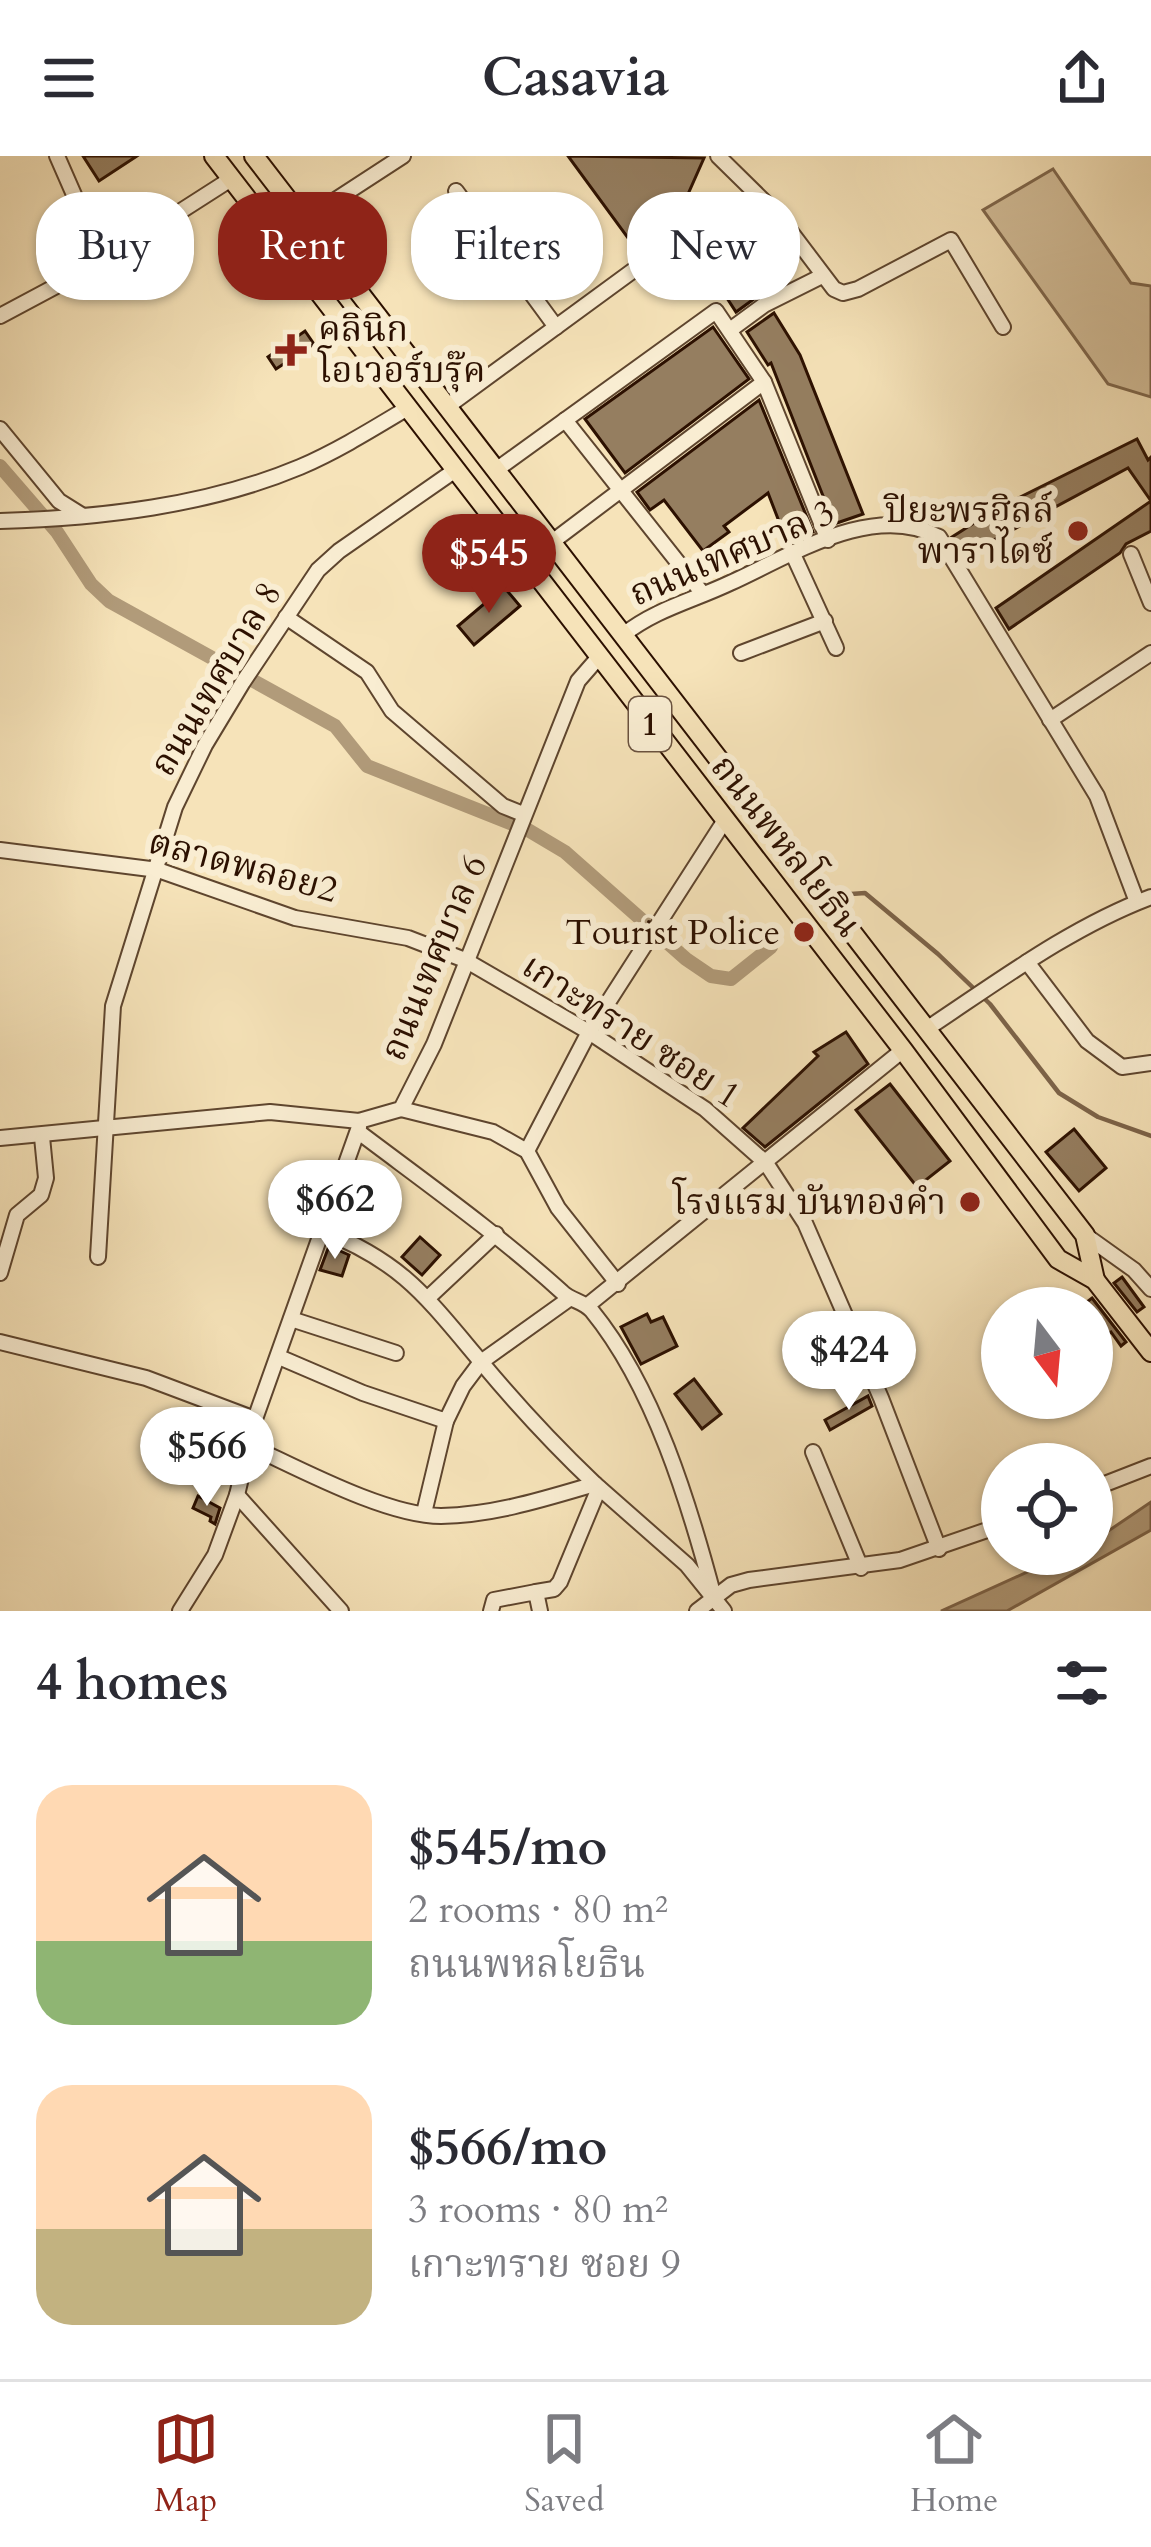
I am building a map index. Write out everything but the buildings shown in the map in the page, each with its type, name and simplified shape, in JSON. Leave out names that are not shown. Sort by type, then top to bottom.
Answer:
[{"type":"main road","name":"ถนนพหลโยธิน","points":[[214,156],[903,1050],[1058,1259],[1095,1280],[1151,1352]]},
{"type":"main road","name":"ถนนพหลโยธิน","points":[[254,156],[282,192]]},
{"type":"main road","name":"ถนนพหลโยธิน","points":[[365,300],[1085,1235],[1095,1280]]},
{"type":"main road","points":[[705,794],[730,778]]},
{"type":"street","points":[[58,156],[73,192]]},
{"type":"street","points":[[347,192],[403,156]]},
{"type":"street","points":[[718,156],[778,215],[820,277],[843,293],[951,240],[1003,327]]},
{"type":"street","points":[[194,203],[231,179]]},
{"type":"street","points":[[456,191],[556,327]]},
{"type":"street","points":[[448,406],[627,275]]},
{"type":"street","points":[[730,330],[764,305],[820,277]]},
{"type":"street","points":[[0,316],[36,297]]},
{"type":"street","points":[[496,470],[716,310],[764,382],[828,540]]},
{"type":"street","points":[[551,542],[764,382]]},
{"type":"street","points":[[0,521],[179,503],[238,488],[298,467],[406,409]]},
{"type":"street","points":[[565,420],[703,594]]},
{"type":"street","points":[[0,429],[58,502],[78,516]]},
{"type":"street","name":"ถนนเทศบาล 8","points":[[98,1258],[113,1006],[175,807],[243,682],[318,569],[454,471]]},
{"type":"street","name":"ถนนเทศบาล 3","points":[[622,635],[649,614],[828,540],[893,525],[939,537],[1097,796],[1144,899]]},
{"type":"street","points":[[792,552],[836,648]]},
{"type":"street","points":[[1131,554],[1151,603]]},
{"type":"street","points":[[286,617],[367,672],[392,711],[503,806],[523,814]]},
{"type":"street","points":[[741,653],[825,621]]},
{"type":"street","points":[[1050,720],[1151,653]]},
{"type":"street","name":"ถนนเทศบาล 6","points":[[0,1138],[270,1112],[359,1127],[401,1109],[434,1044],[578,681],[598,658]]},
{"type":"street","points":[[527,1151],[589,1032],[725,820]]},
{"type":"street","name":"ตลาดพลอย2","points":[[0,850],[158,870],[295,918],[408,938],[465,960]]},
{"type":"street","points":[[928,1028],[1028,962],[1144,899]]},
{"type":"street","name":"เกาะทราย ซอย 1","points":[[465,960],[589,1032],[706,1109],[766,1163],[806,1223],[825,1264],[939,1549]]},
{"type":"street","points":[[1028,962],[1087,1041],[1122,1067],[1151,1064]]},
{"type":"street","points":[[588,1305],[903,1050]]},
{"type":"street","points":[[401,1109],[493,1132],[527,1151],[558,1208],[618,1284]]},
{"type":"street","points":[[180,1611],[215,1555],[237,1495],[255,1418],[359,1127],[496,1234],[569,1299],[588,1305],[620,1349],[643,1396],[680,1485],[714,1597]]},
{"type":"street","points":[[0,1274],[17,1215],[41,1195],[46,1178],[42,1136]]},
{"type":"street","points":[[321,1230],[365,1247],[430,1297],[481,1362],[597,1486],[687,1564],[724,1611]]},
{"type":"street","points":[[430,1297],[496,1234]]},
{"type":"street","points":[[1085,1235],[1134,1270],[1151,1289]]},
{"type":"street","points":[[424,1513],[446,1421],[463,1386],[481,1362],[569,1299]]},
{"type":"street","points":[[291,1319],[396,1353]]},
{"type":"street","points":[[0,1342],[146,1378],[255,1418]]},
{"type":"street","points":[[278,1358],[363,1394],[446,1421]]},
{"type":"street","points":[[250,1446],[382,1503],[436,1516],[505,1510],[597,1486]]},
{"type":"street","points":[[813,1452],[861,1568]]},
{"type":"street","points":[[1113,1481],[1151,1466]]},
{"type":"street","points":[[491,1611],[494,1600],[554,1589],[560,1582],[597,1486]]},
{"type":"street","points":[[237,1495],[340,1611]]},
{"type":"street","points":[[697,1611],[730,1585],[861,1568],[939,1549],[981,1533]]},
{"type":"street","points":[[687,1564],[704,1559]]},
{"type":"street","points":[[536,1592],[541,1611]]},
{"type":"shaded area","points":[[1053,169],[1131,283],[1151,286],[1151,397],[1108,384],[983,210]]},
{"type":"shaded area","points":[[1151,1502],[1151,1530],[1113,1551],[1113,1528]]},
{"type":"shaded area","points":[[1021,1575],[1071,1575],[1007,1611],[941,1611]]},
{"type":"waterway","points":[[0,466],[109,601],[335,726],[367,766],[528,830],[565,852],[711,976],[731,979],[771,947]]},
{"type":"waterway","points":[[851,894],[865,893],[938,954],[990,1004],[1059,1093],[1098,1117],[1151,1136]]},
{"type":"place","name":"คลินิก โอเวอร์บรุ๊ค","points":[[291,350]]},
{"type":"place","name":"ปิยะพรฮิลล์ พาราไดซ์","points":[[1078,531]]},
{"type":"place","name":"Tourist Police","points":[[804,932]]},
{"type":"place","name":"โรงแรม บันทองคํา","points":[[970,1202]]}]
